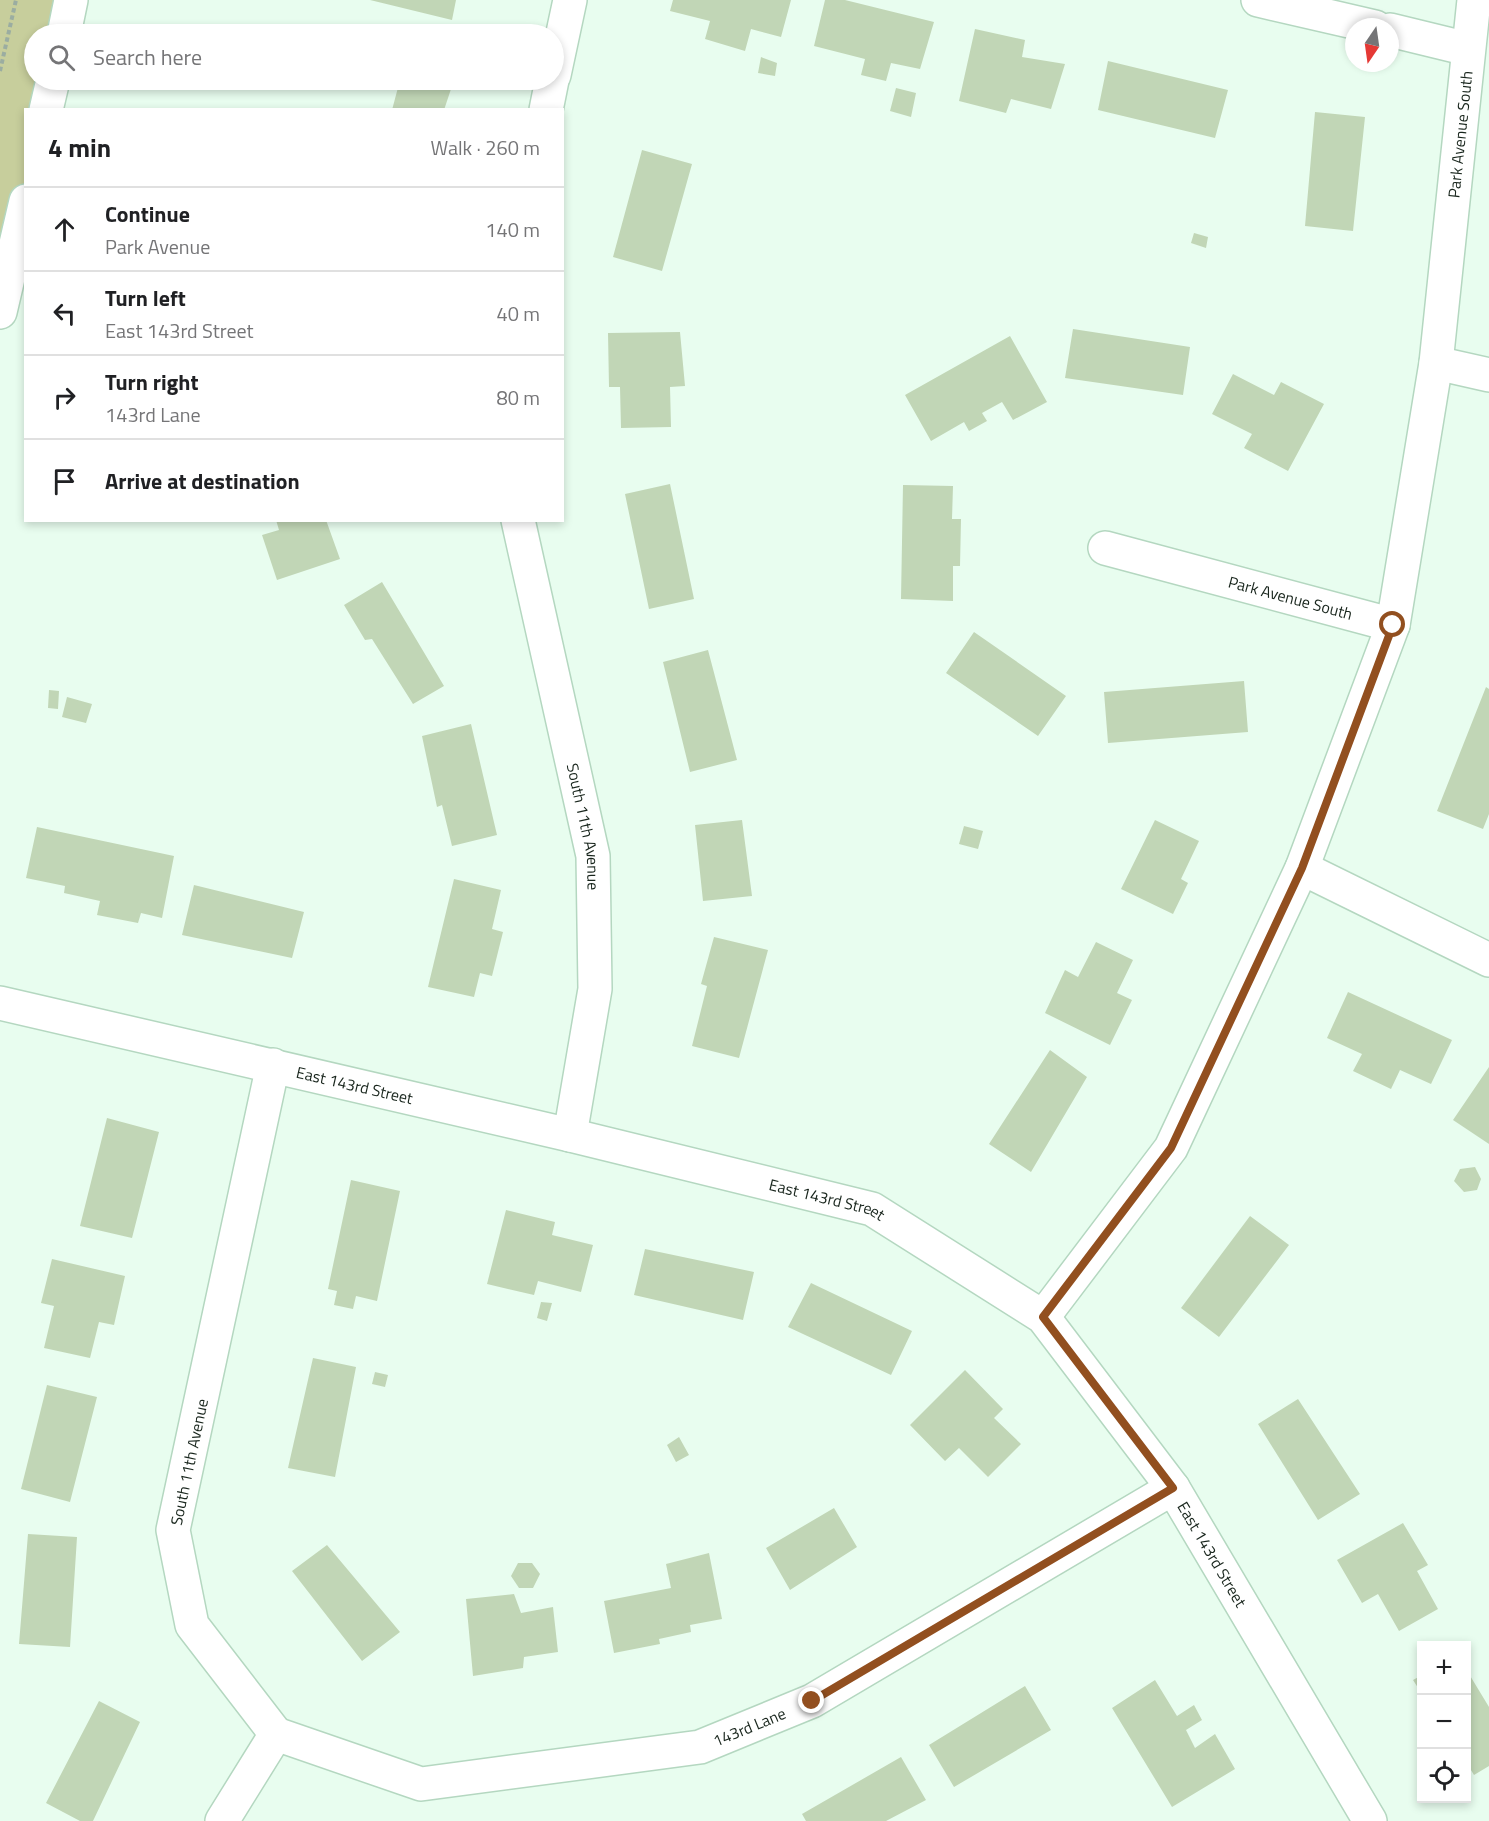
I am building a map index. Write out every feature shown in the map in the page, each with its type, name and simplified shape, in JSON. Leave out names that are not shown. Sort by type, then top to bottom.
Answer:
[{"type":"street","points":[[66,24],[71,0]]},
{"type":"street","points":[[564,28],[570,0]]},
{"type":"street","points":[[1258,0],[1345,20]]},
{"type":"street","name":"Park Avenue South","points":[[1105,548],[1393,625],[1436,363],[1474,0]]},
{"type":"street","points":[[1399,32],[1468,49]]},
{"type":"street","points":[[46,108],[51,90]]},
{"type":"street","points":[[546,108],[550,90]]},
{"type":"street","points":[[0,312],[24,210]]},
{"type":"street","points":[[1436,363],[1489,375]]},
{"type":"street","name":"South 11th Avenue","points":[[518,522],[594,856],[595,989],[570,1135]]},
{"type":"street","points":[[1043,1317],[1171,1148],[1302,868],[1393,625]]},
{"type":"street","points":[[1302,868],[1489,960]]},
{"type":"street","name":"East 143rd Street","points":[[0,1003],[570,1135],[872,1209],[1043,1317],[1173,1488],[1370,1821]]},
{"type":"street","name":"South 11th Avenue","points":[[273,1065],[173,1530],[192,1625],[276,1734]]},
{"type":"street","name":"143rd Lane","points":[[276,1734],[421,1784],[700,1747],[812,1701],[1173,1488]]},
{"type":"street","points":[[222,1821],[276,1734]]},
{"type":"path","points":[[0,71],[16,0]]},
{"type":"green space","points":[[0,0],[71,0],[66,24],[24,24],[24,90],[51,90],[46,108],[24,108],[24,205],[0,312]]},
{"type":"building","points":[[370,0],[456,0],[452,20]]},
{"type":"building","points":[[673,0],[791,0],[781,37],[751,29],[745,51],[705,39],[710,21],[670,11]]},
{"type":"building","points":[[825,0],[845,0],[934,22],[920,69],[891,63],[886,81],[861,75],[865,59],[814,46]]},
{"type":"building","points":[[975,29],[1025,40],[1022,57],[1065,64],[1051,109],[1011,99],[1006,113],[959,101]]},
{"type":"building","points":[[761,57],[777,63],[775,76],[758,73]]},
{"type":"building","points":[[1108,61],[1228,90],[1215,138],[1098,110]]},
{"type":"building","points":[[896,88],[916,93],[911,117],[890,111]]},
{"type":"building","points":[[397,90],[451,90],[445,108],[393,108]]},
{"type":"building","points":[[1315,112],[1365,117],[1353,231],[1305,226]]},
{"type":"building","points":[[642,150],[692,164],[662,271],[613,257]]},
{"type":"building","points":[[1194,233],[1208,237],[1206,248],[1191,243]]},
{"type":"building","points":[[1073,329],[1190,347],[1183,395],[1065,378]]},
{"type":"building","points":[[680,332],[685,386],[670,387],[671,427],[621,428],[620,387],[609,387],[608,333]]},
{"type":"building","points":[[1010,336],[1047,402],[1013,420],[1002,402],[982,413],[987,421],[969,431],[964,422],[931,441],[905,395]]},
{"type":"building","points":[[1233,374],[1274,395],[1281,382],[1324,404],[1288,471],[1244,448],[1252,434],[1212,414]]},
{"type":"building","points":[[670,484],[694,599],[649,609],[625,494]]},
{"type":"building","points":[[903,485],[953,486],[952,519],[961,519],[960,566],[953,566],[953,601],[901,599]]},
{"type":"building","points":[[277,522],[327,522],[340,559],[277,580],[262,535],[279,530]]},
{"type":"building","points":[[382,582],[444,686],[413,704],[372,639],[365,640],[344,605]]},
{"type":"building","points":[[974,632],[1066,696],[1038,736],[946,673]]},
{"type":"building","points":[[708,650],[737,760],[690,772],[663,662]]},
{"type":"building","points":[[1244,681],[1248,732],[1108,743],[1104,692]]},
{"type":"building","points":[[1486,687],[1489,689],[1489,814],[1483,829],[1437,811]]},
{"type":"building","points":[[49,690],[59,691],[58,709],[48,708]]},
{"type":"building","points":[[67,697],[92,704],[86,723],[62,717]]},
{"type":"building","points":[[471,724],[497,835],[452,846],[442,805],[437,807],[422,736]]},
{"type":"building","points":[[742,820],[752,896],[703,901],[695,825]]},
{"type":"building","points":[[1155,820],[1199,841],[1181,879],[1188,883],[1173,914],[1121,889]]},
{"type":"building","points":[[964,826],[983,831],[978,849],[959,844]]},
{"type":"building","points":[[37,827],[174,856],[162,918],[141,913],[138,923],[97,915],[100,901],[64,893],[65,886],[26,878]]},
{"type":"building","points":[[454,879],[501,890],[492,929],[503,932],[492,976],[480,973],[474,997],[428,987]]},
{"type":"building","points":[[194,885],[304,912],[292,958],[182,935]]},
{"type":"building","points":[[714,937],[768,950],[739,1058],[692,1046],[707,986],[701,984]]},
{"type":"building","points":[[1096,942],[1133,960],[1117,993],[1132,1000],[1110,1045],[1045,1013],[1065,970],[1078,977]]},
{"type":"building","points":[[1348,992],[1452,1040],[1431,1084],[1400,1070],[1391,1089],[1353,1071],[1362,1054],[1327,1038]]},
{"type":"building","points":[[1050,1050],[1087,1077],[1031,1172],[989,1144]]},
{"type":"building","points":[[1489,1067],[1489,1144],[1453,1120]]},
{"type":"building","points":[[107,1118],[159,1132],[132,1238],[80,1226]]},
{"type":"building","points":[[1475,1167],[1481,1179],[1477,1190],[1464,1192],[1454,1181],[1460,1169]]},
{"type":"building","points":[[351,1180],[400,1191],[377,1301],[356,1296],[353,1309],[334,1305],[337,1291],[328,1289]]},
{"type":"building","points":[[506,1210],[555,1222],[552,1235],[593,1245],[581,1292],[538,1281],[534,1295],[487,1284]]},
{"type":"building","points":[[1250,1216],[1289,1245],[1219,1337],[1181,1308]]},
{"type":"building","points":[[645,1249],[754,1272],[743,1320],[634,1295]]},
{"type":"building","points":[[52,1259],[125,1276],[114,1325],[99,1322],[90,1358],[44,1348],[54,1306],[41,1303]]},
{"type":"building","points":[[811,1283],[912,1331],[891,1375],[788,1327]]},
{"type":"building","points":[[541,1302],[552,1303],[547,1321],[537,1318]]},
{"type":"building","points":[[313,1358],[356,1367],[335,1477],[288,1468]]},
{"type":"building","points":[[965,1370],[1003,1409],[994,1418],[1021,1444],[988,1477],[959,1448],[945,1461],[910,1425]]},
{"type":"building","points":[[375,1372],[388,1375],[385,1387],[372,1384]]},
{"type":"building","points":[[47,1385],[97,1397],[70,1502],[21,1489]]},
{"type":"building","points":[[1298,1399],[1360,1494],[1318,1520],[1258,1424]]},
{"type":"building","points":[[679,1437],[689,1455],[676,1462],[667,1445]]},
{"type":"building","points":[[834,1508],[857,1547],[790,1590],[766,1548]]},
{"type":"building","points":[[1403,1523],[1428,1565],[1417,1571],[1438,1609],[1399,1631],[1378,1594],[1362,1603],[1337,1560]]},
{"type":"building","points":[[28,1534],[77,1537],[70,1647],[19,1644]]},
{"type":"building","points":[[327,1545],[400,1632],[362,1661],[292,1571]]},
{"type":"building","points":[[709,1553],[722,1619],[690,1625],[691,1632],[659,1639],[660,1644],[614,1653],[604,1601],[671,1588],[666,1564]]},
{"type":"building","points":[[518,1563],[532,1563],[540,1574],[533,1588],[519,1588],[511,1576]]},
{"type":"building","points":[[514,1594],[521,1613],[553,1607],[558,1652],[524,1657],[523,1668],[473,1676],[466,1599]]},
{"type":"building","points":[[1471,1677],[1489,1707],[1489,1766],[1474,1775],[1471,1770]]},
{"type":"building","points":[[1155,1680],[1177,1716],[1194,1705],[1202,1720],[1186,1730],[1195,1748],[1215,1734],[1235,1769],[1172,1807],[1112,1708]]},
{"type":"building","points":[[1025,1686],[1051,1730],[954,1787],[929,1745]]},
{"type":"building","points":[[99,1701],[140,1722],[93,1821],[80,1821],[46,1803]]},
{"type":"building","points":[[901,1757],[926,1800],[886,1821],[806,1821],[802,1814]]},
{"type":"route","points":[[812,1701],[1173,1488],[1043,1317],[1171,1148],[1302,868],[1393,625]]}]
